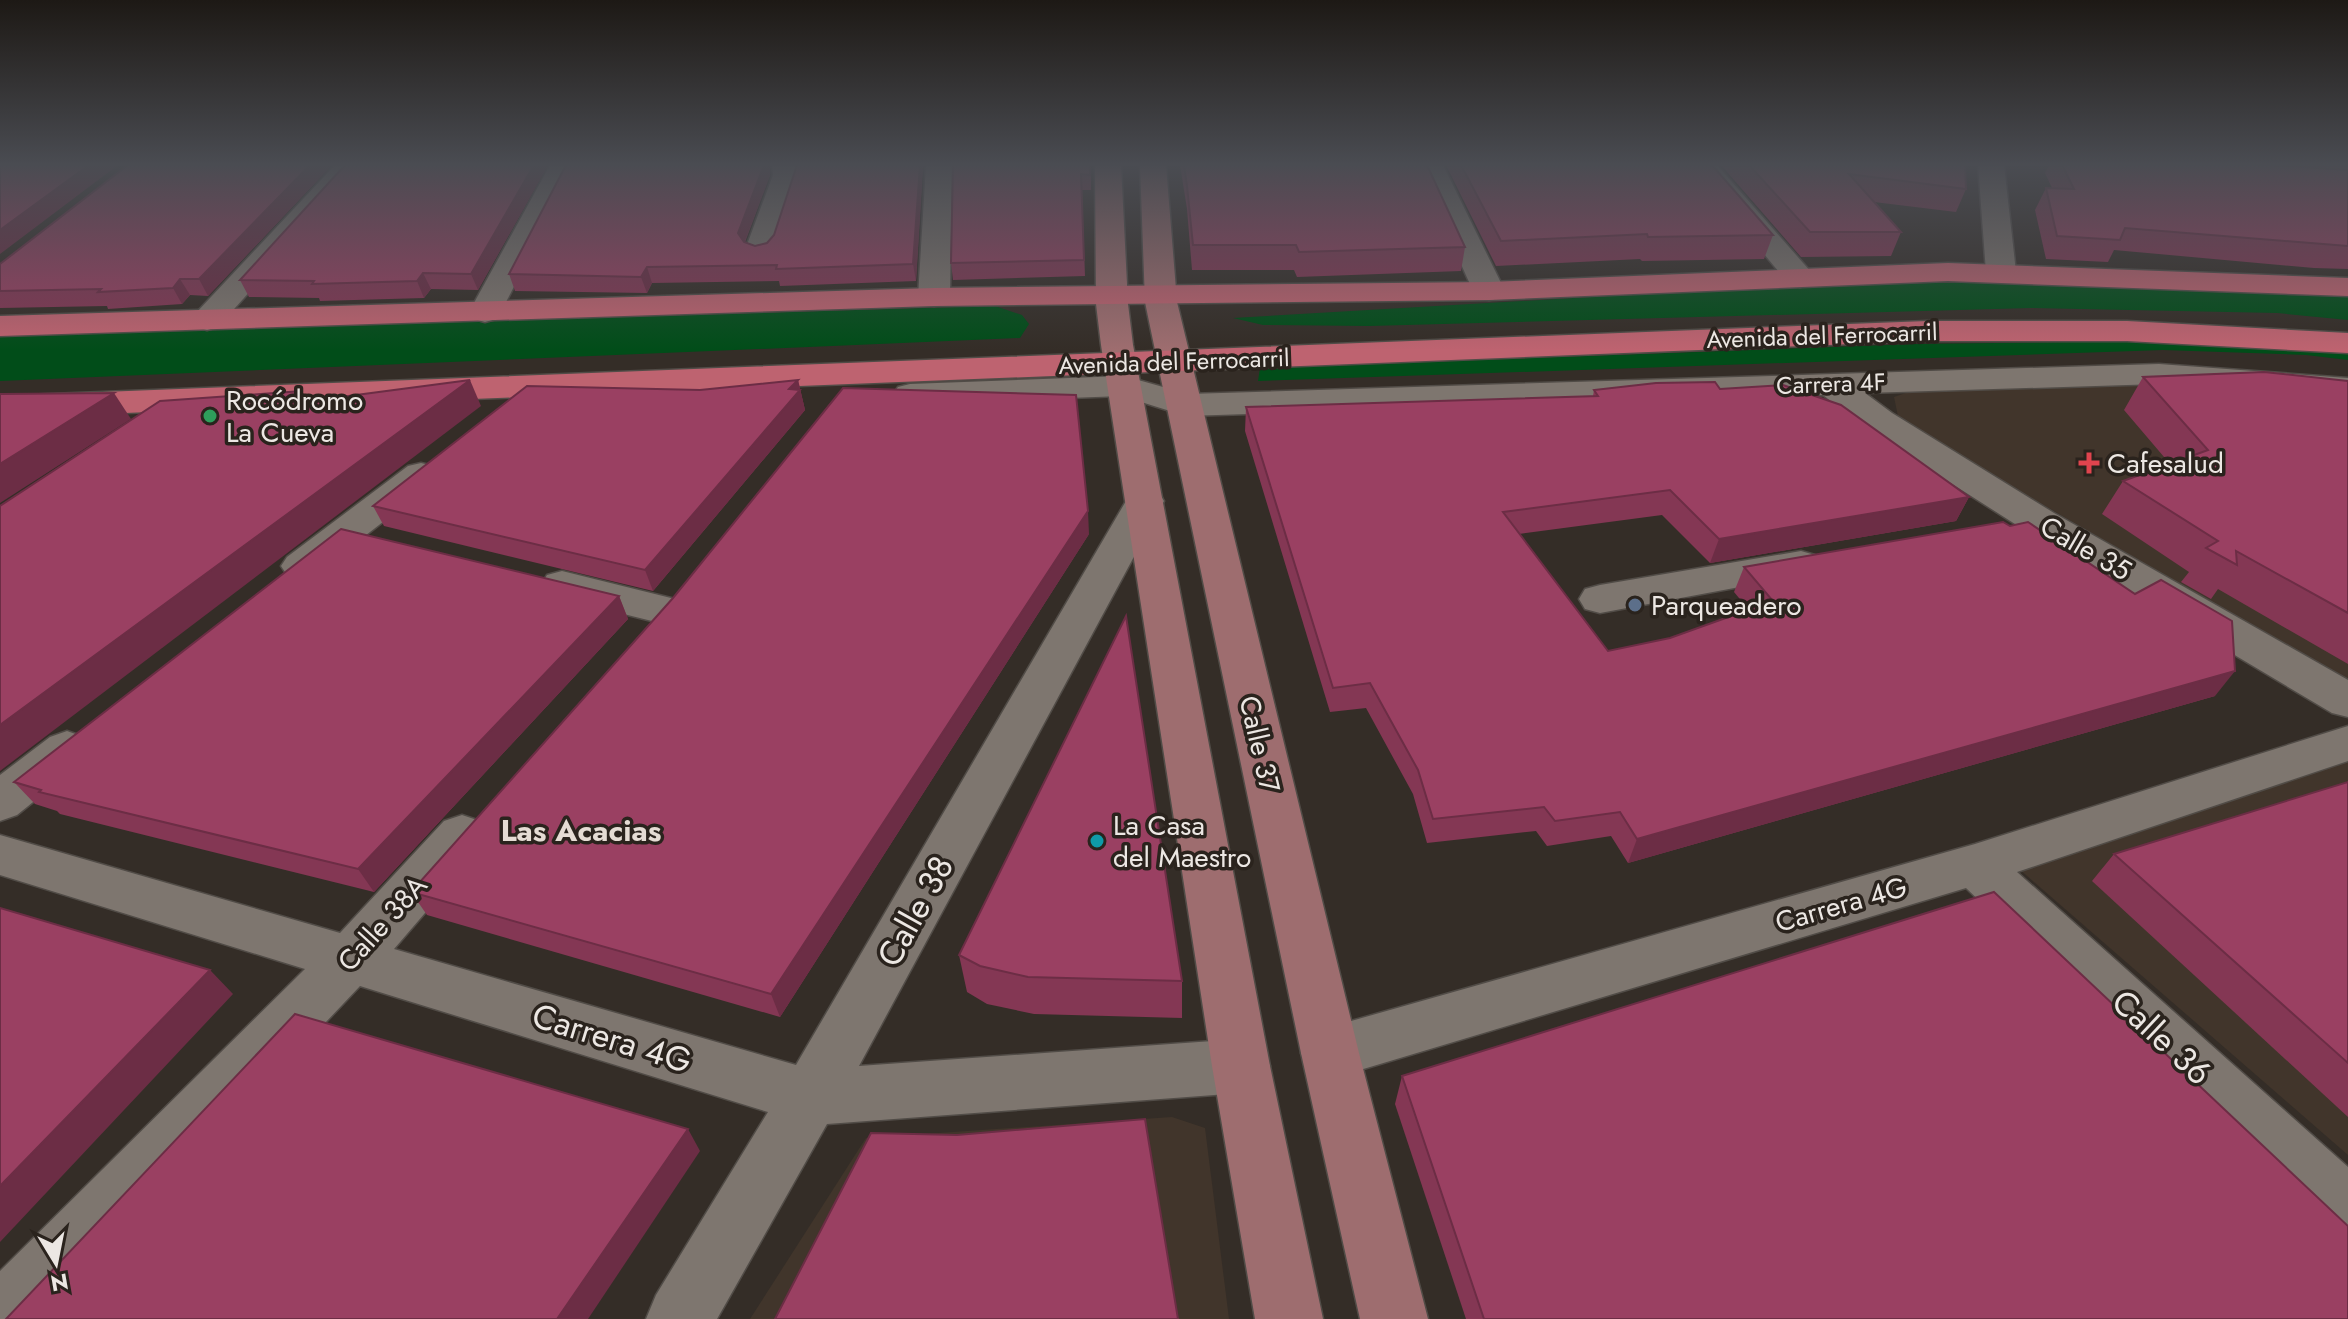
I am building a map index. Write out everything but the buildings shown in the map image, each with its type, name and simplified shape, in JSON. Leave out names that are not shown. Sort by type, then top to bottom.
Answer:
[{"type":"main road","points":[[1110,227],[1112,294],[1122,375],[1241,1066],[1289,1319]]},
{"type":"main road","name":"Calle 37","points":[[1156,227],[1160,293],[1330,1053],[1394,1319]]},
{"type":"main road","points":[[0,326],[934,297],[1489,291],[2001,272],[2348,287]]},
{"type":"main road","name":"Avenida del Ferrocarril","points":[[1180,384],[1927,331],[2127,331],[2348,343]]},
{"type":"main road","name":"Avenida del Ferrocarril","points":[[0,407],[534,386],[1122,375]]},
{"type":"main road","points":[[1174,671],[1242,666]]},
{"type":"street","points":[[207,320],[293,227]]},
{"type":"street","points":[[485,312],[530,227]]},
{"type":"street","points":[[760,250],[768,227]]},
{"type":"street","points":[[934,297],[937,227]]},
{"type":"street","points":[[1459,227],[1489,291]]},
{"type":"street","points":[[1756,227],[1800,278]]},
{"type":"street","points":[[1997,227],[2001,272]]},
{"type":"street","name":"Carrera 4F","points":[[1122,375],[1180,384],[1831,384],[2159,374],[2348,388]]},
{"type":"street","points":[[824,413],[834,401],[850,396],[1122,375]]},
{"type":"street","name":"Calle 35","points":[[1831,384],[1879,421],[2040,522],[2348,701]]},
{"type":"street","points":[[483,425],[534,386]]},
{"type":"street","points":[[138,433],[188,400]]},
{"type":"street","points":[[268,592],[445,455]]},
{"type":"street","name":"Calle 38","points":[[680,1319],[810,1097],[1145,501]]},
{"type":"street","points":[[1978,533],[2040,522]]},
{"type":"street","points":[[344,533],[390,544]]},
{"type":"street","points":[[1600,599],[1840,557]]},
{"type":"street","points":[[633,645],[694,573]]},
{"type":"street","points":[[527,577],[664,610]]},
{"type":"street","points":[[0,802],[98,726]]},
{"type":"street","name":"Carrera 4G","points":[[1330,1053],[1975,865],[2348,743]]},
{"type":"street","name":"Calle 38A","points":[[0,1318],[350,960],[486,808]]},
{"type":"street","name":"Carrera 4G","points":[[0,855],[810,1097],[1241,1066]]},
{"type":"street","name":"Calle 36","points":[[1975,865],[2348,1209]]},
{"type":"shaded area","points":[[2125,380],[2348,397],[2348,682],[1899,421],[1894,397],[1935,383]]},
{"type":"shaded area","points":[[2348,748],[2348,1155],[2010,861]]},
{"type":"shaded area","points":[[1172,1117],[1205,1128],[1229,1319],[750,1319],[866,1138]]},
{"type":"green space","points":[[2011,281],[2348,295],[2348,320],[2277,313],[2031,308],[1369,326],[1263,325],[1233,318],[1743,288]]},
{"type":"green space","points":[[995,306],[1022,315],[1029,324],[1020,338],[0,381],[0,335]]},
{"type":"green space","points":[[2155,341],[2348,350],[2348,360],[2306,355],[2163,350],[1258,381],[1260,368],[1916,344]]},
{"type":"place","name":"Rocódromo La Cueva","points":[[210,416]]},
{"type":"place","name":"Cafesalud","points":[[2089,463]]},
{"type":"place","name":"Parqueadero","points":[[1635,605]]},
{"type":"place","name":"La Casa del Maestro","points":[[1097,841]]},
{"type":"district","name":"Las Acacias","points":[[581,831]]}]
